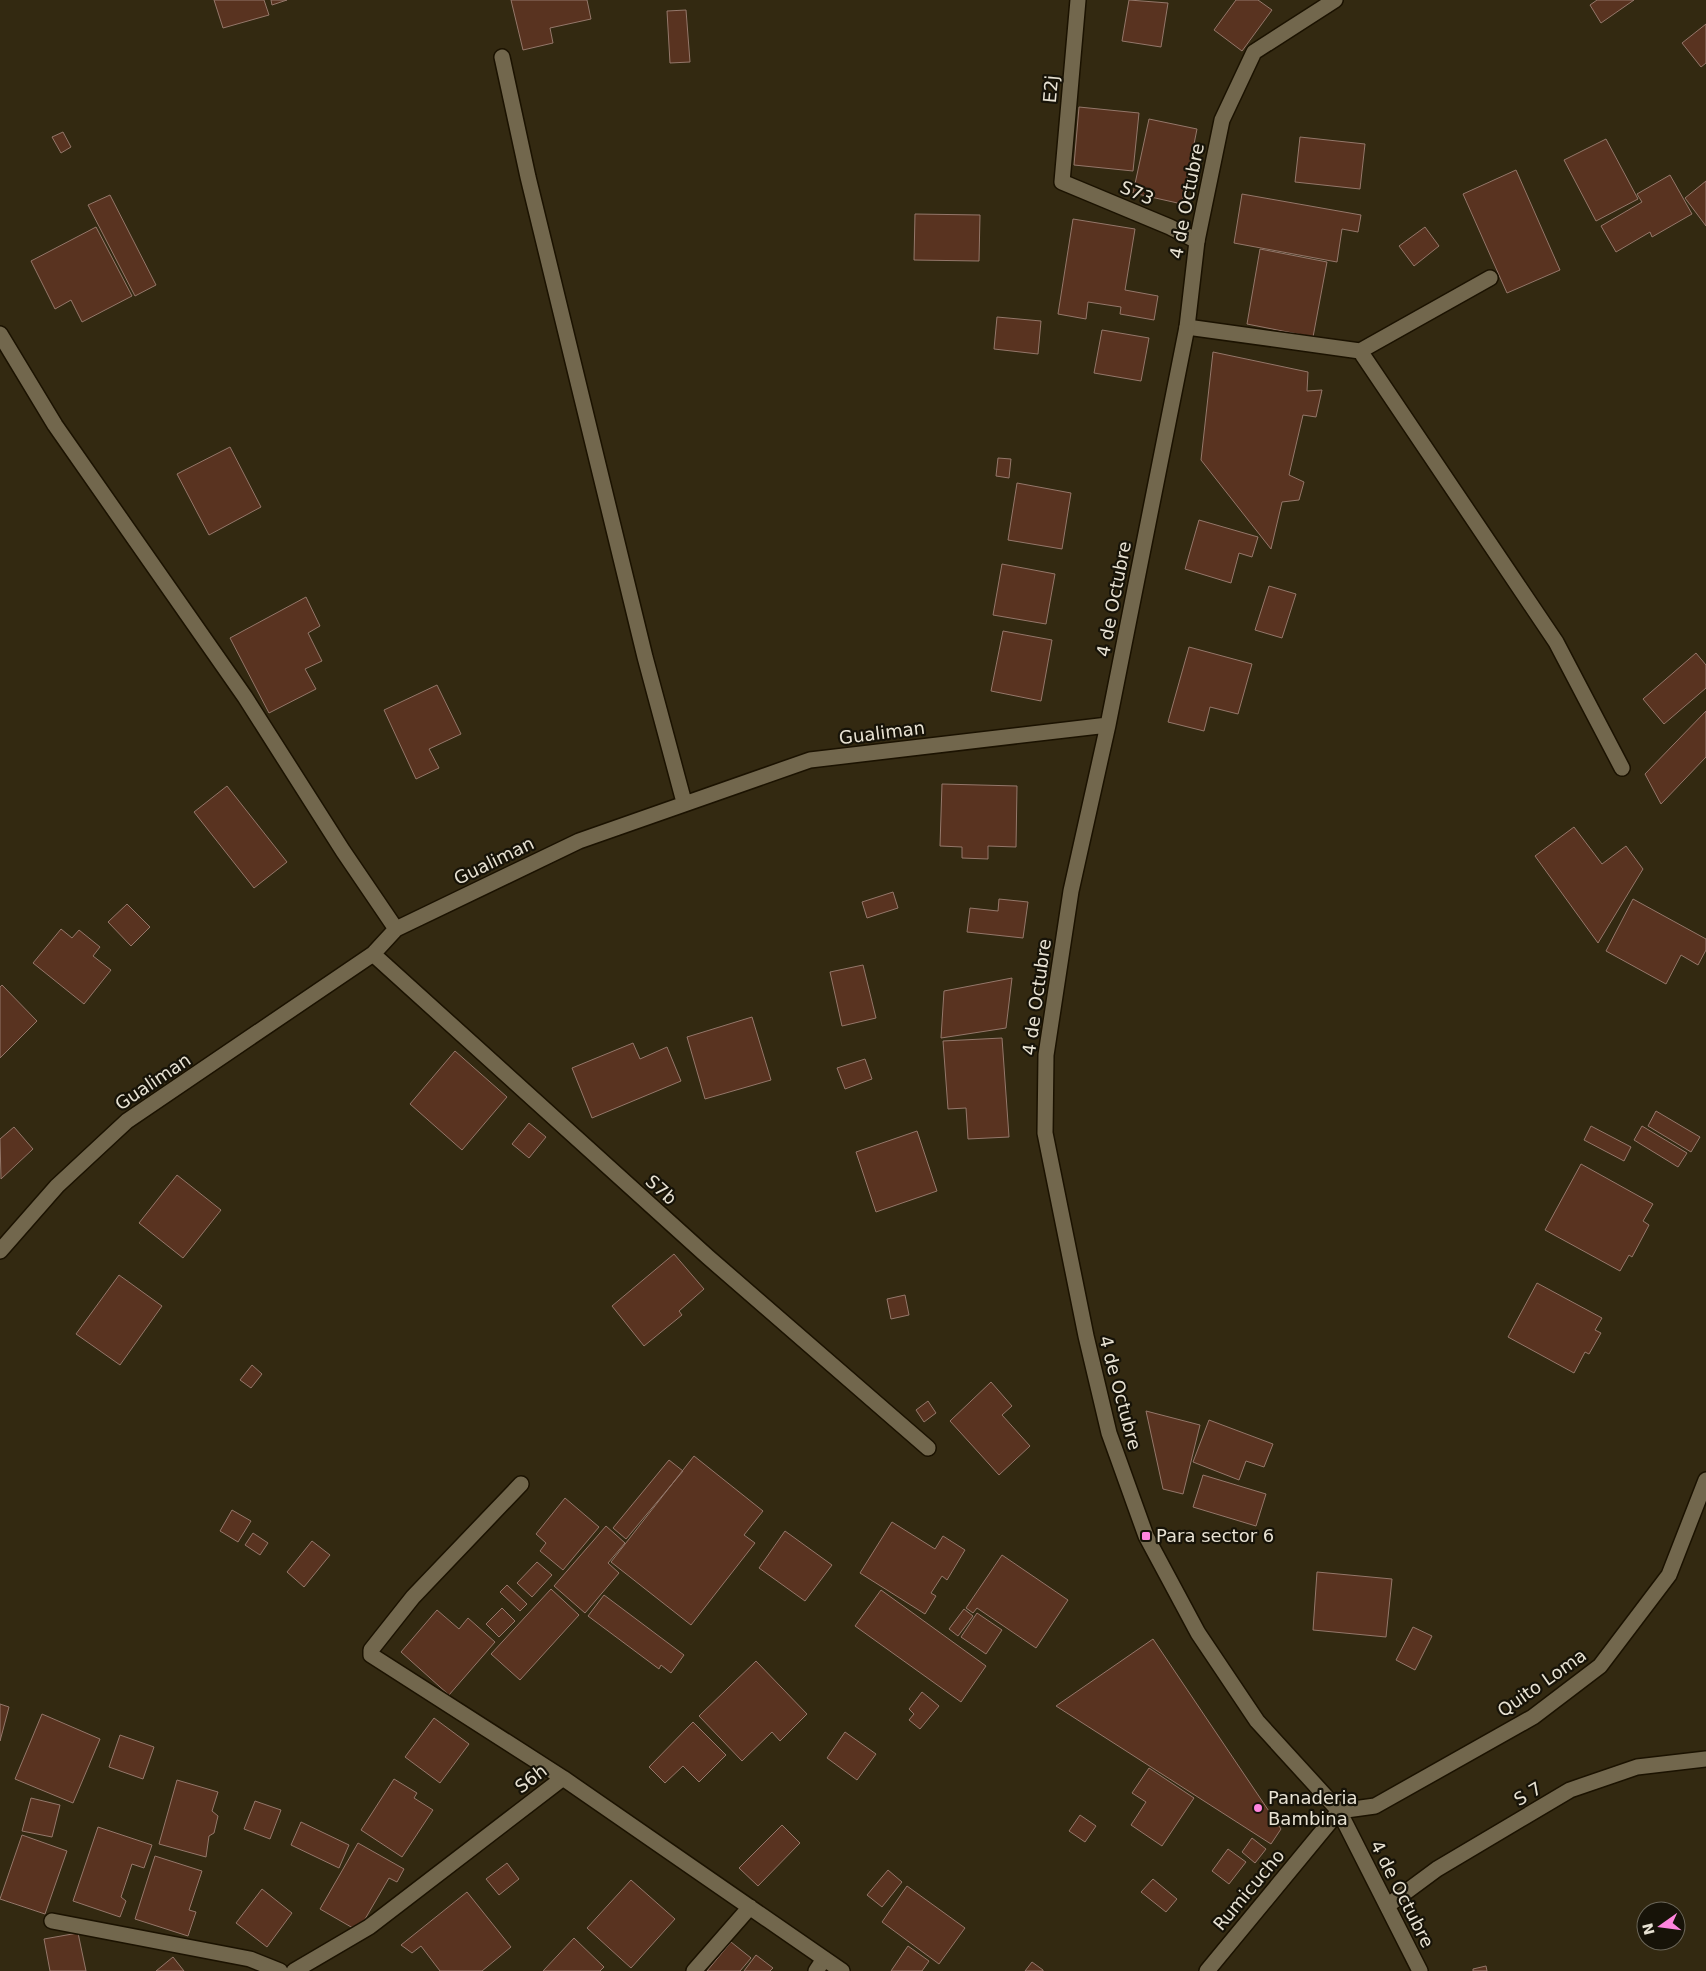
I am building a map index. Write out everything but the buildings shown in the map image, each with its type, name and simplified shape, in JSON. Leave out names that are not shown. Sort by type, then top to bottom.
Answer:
[{"type":"street","name":"E2j","points":[[1062,182],[1078,0]]},
{"type":"street","name":"4 de Octubre","points":[[1334,0],[1254,52],[1222,120],[1197,241],[1186,327],[1108,725],[1071,891],[1046,1055],[1045,1133],[1082,1317],[1109,1433],[1151,1545],[1198,1633],[1257,1721],[1339,1811],[1420,1971]]},
{"type":"street","points":[[502,57],[528,177],[646,657],[684,802]]},
{"type":"street","name":"S73","points":[[1062,182],[1170,227],[1197,241]]},
{"type":"street","points":[[1186,327],[1360,351],[1490,278]]},
{"type":"street","points":[[0,334],[55,425],[245,697],[343,851],[396,929]]},
{"type":"street","points":[[1360,351],[1556,642],[1622,768]]},
{"type":"street","name":"Gualiman","points":[[0,1252],[57,1186],[127,1122],[373,954],[396,929],[579,841],[684,802],[810,760],[1108,725]]},
{"type":"street","name":"S7b","points":[[373,954],[708,1257],[928,1448]]},
{"type":"street","name":"Quito Loma","points":[[1339,1811],[1375,1806],[1533,1717],[1600,1666],[1670,1575],[1706,1480]]},
{"type":"street","points":[[520,1484],[413,1597],[371,1650],[372,1655],[563,1778]]},
{"type":"street","name":"S 7","points":[[1387,1906],[1437,1869],[1570,1790],[1637,1767],[1706,1759]]},
{"type":"street","name":"S6h","points":[[294,1971],[369,1927],[563,1778],[750,1908],[820,1965],[842,1971]]},
{"type":"street","name":"Rumicucho","points":[[1207,1971],[1339,1811]]},
{"type":"street","points":[[694,1971],[750,1908]]},
{"type":"street","points":[[52,1921],[250,1959],[280,1971]]},
{"type":"place","name":"Para sector 6","points":[[1146,1536]]},
{"type":"place","name":"Panaderia Bambina","points":[[1258,1808]]}]
